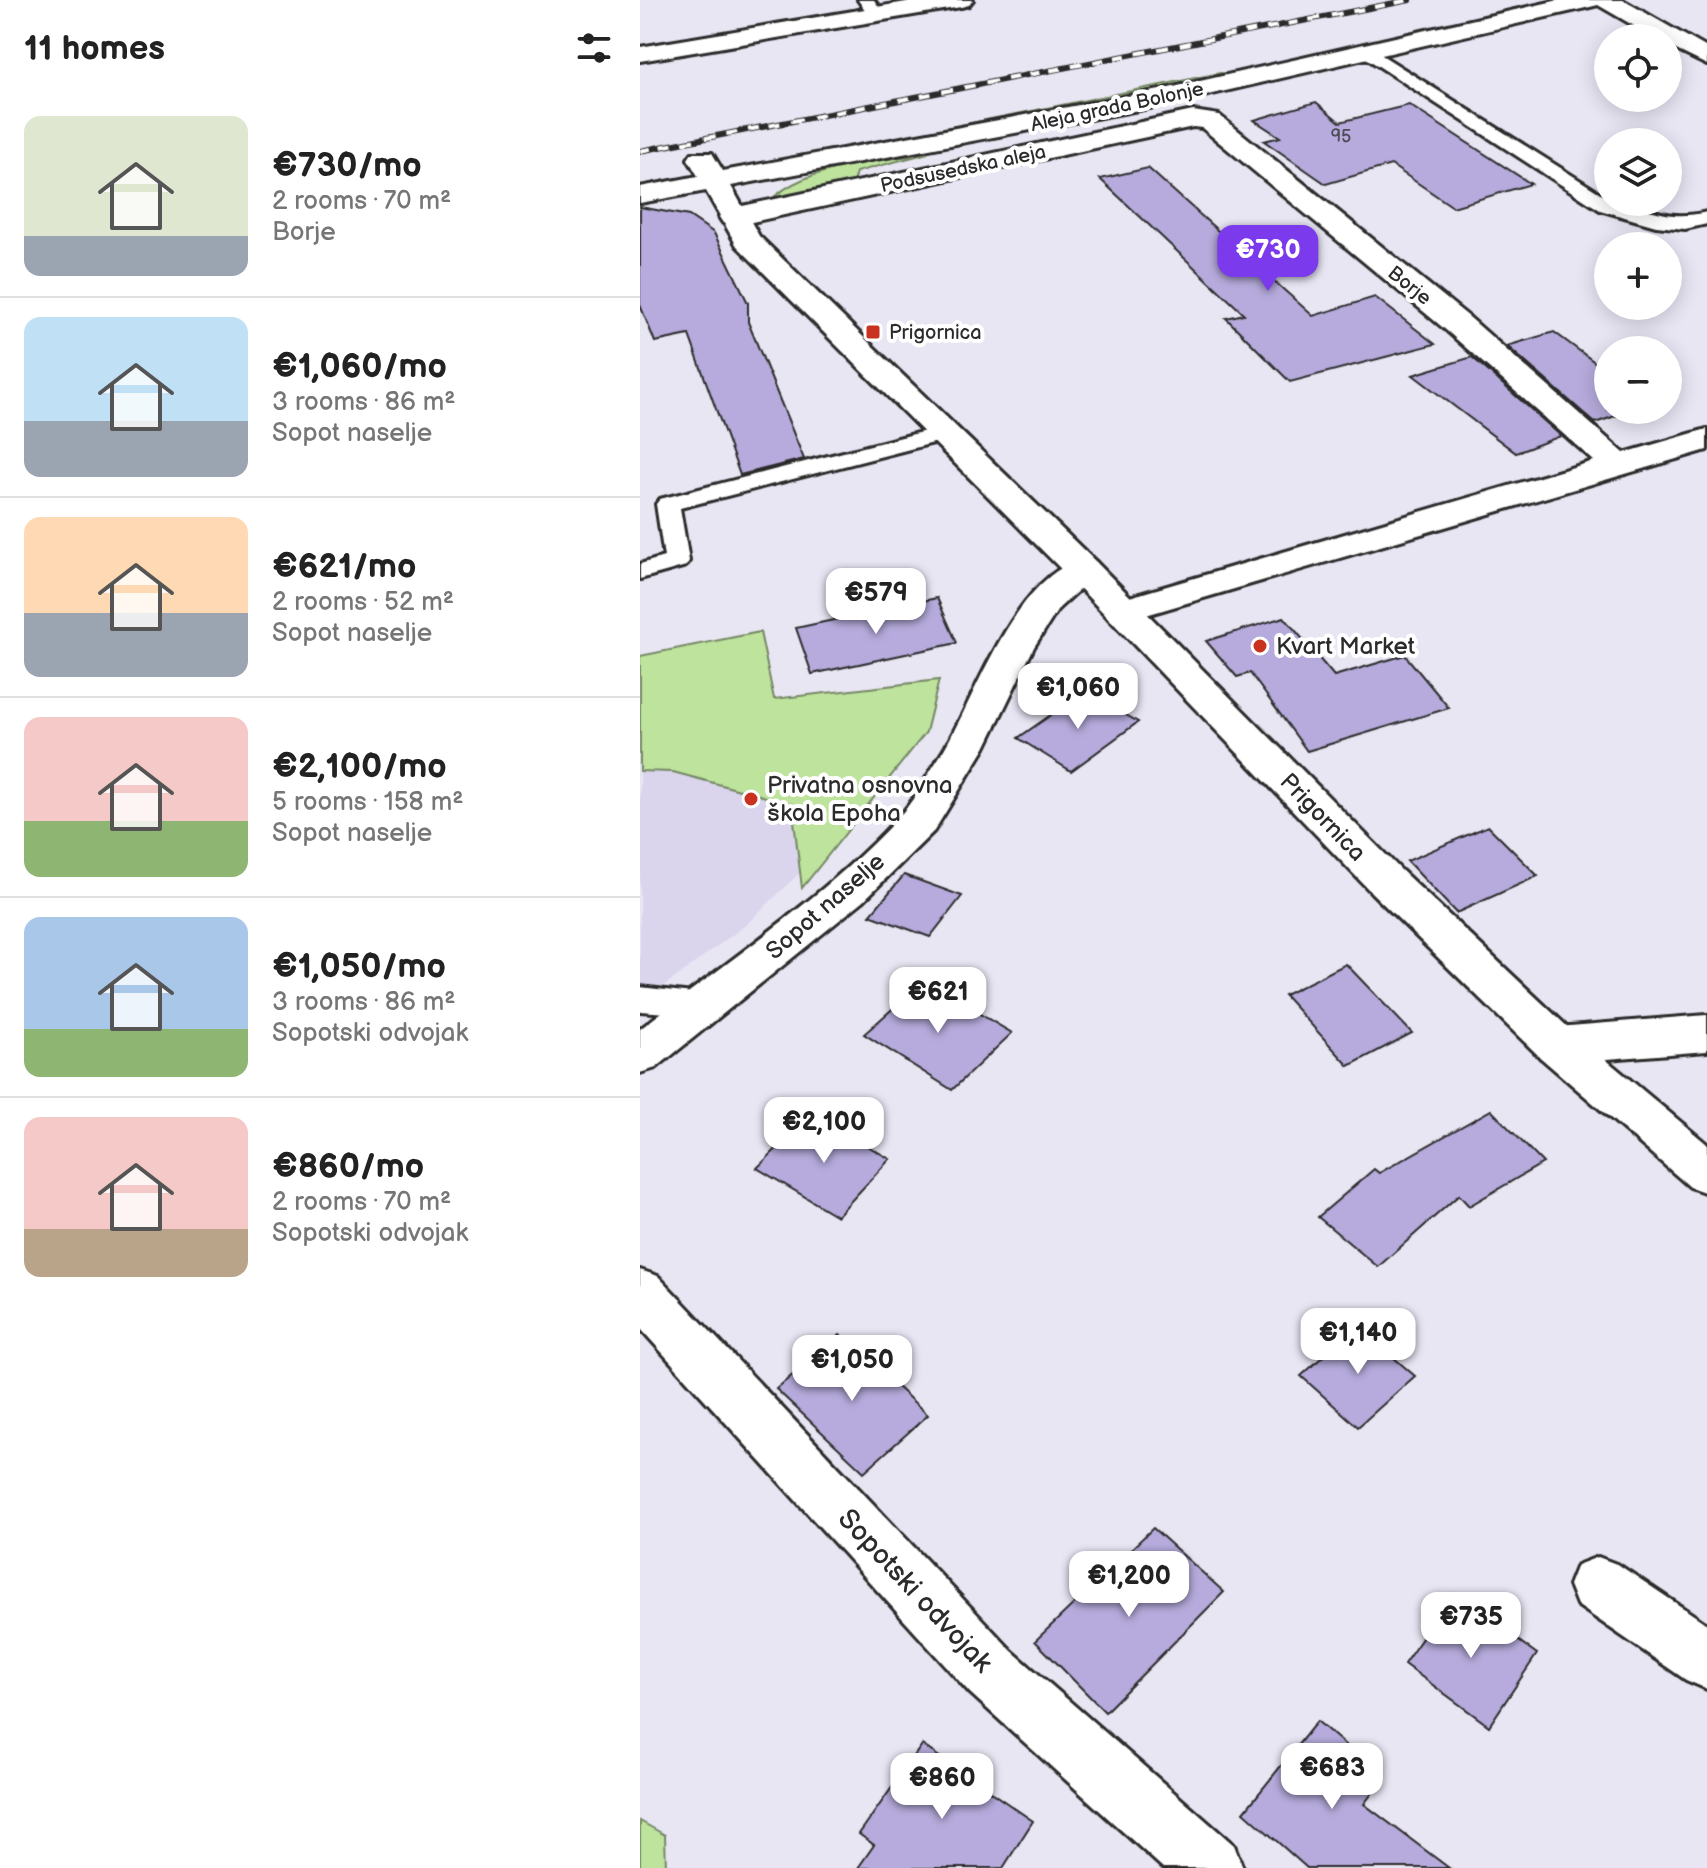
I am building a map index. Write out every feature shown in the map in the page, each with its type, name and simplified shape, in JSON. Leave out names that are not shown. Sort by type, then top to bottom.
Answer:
[{"type":"street","points":[[640,54],[872,8],[961,0]]},
{"type":"street","name":"Aleja grada Bolonje","points":[[640,195],[708,171],[1429,24],[1582,0]]},
{"type":"street","name":"Aleja grada Bolonje","points":[[640,171],[708,171],[1120,106],[1590,0]]},
{"type":"street","points":[[1606,0],[1707,58]]},
{"type":"street","name":"Podsusedska aleja","points":[[733,217],[1193,119]]},
{"type":"street","name":"Borje","points":[[1193,119],[1210,121],[1226,133],[1458,324],[1619,466]]},
{"type":"street","name":"Prigornica","points":[[708,171],[747,240],[941,434],[1083,570],[1387,882],[1557,1045],[1707,1173]]},
{"type":"street","points":[[1122,611],[1707,439]]},
{"type":"street","name":"Sopot naselje","points":[[640,1055],[848,890],[919,821],[965,748],[1015,647],[1046,600],[1083,570]]},
{"type":"street","points":[[1557,1045],[1707,1033]]},
{"type":"street","name":"Sopotski odvojak","points":[[640,1292],[991,1672],[1211,1868]]},
{"type":"street","points":[[1598,1585],[1707,1659]]},
{"type":"lane","points":[[1369,52],[1607,206],[1656,220],[1685,223],[1707,218]]},
{"type":"lane","points":[[640,572],[677,561],[668,504],[941,434]]},
{"type":"lane","points":[[640,999],[708,1004]]},
{"type":"shaded area","name":"Privatna osnovna škola Epoha","points":[[740,654],[821,852],[747,924],[640,1004],[640,674]]},
{"type":"green space","points":[[1227,74],[1106,101],[798,158]]},
{"type":"green space","points":[[928,153],[856,172],[853,183],[771,200],[786,188],[823,172]]},
{"type":"green space","points":[[760,632],[774,699],[939,680],[926,732],[802,888],[792,804],[673,772],[640,771],[640,656]]},
{"type":"green space","points":[[640,1821],[665,1835],[666,1868],[640,1868]]},
{"type":"building","points":[[1316,102],[1340,122],[1409,105],[1531,184],[1453,207],[1391,165],[1326,184],[1264,141],[1280,137],[1254,120]]},
{"type":"building","points":[[1148,168],[1313,316],[1375,297],[1435,344],[1290,382],[1226,318],[1244,314],[1100,179]]},
{"type":"building","points":[[640,207],[689,216],[714,233],[748,303],[748,322],[804,459],[740,475],[689,335],[655,342],[640,305]]},
{"type":"building","points":[[1554,332],[1594,362],[1594,422],[1507,346]]},
{"type":"building","points":[[1472,357],[1561,436],[1516,453],[1413,375]]},
{"type":"building","points":[[937,598],[957,643],[812,674],[796,628]]},
{"type":"building","points":[[1284,617],[1334,676],[1405,655],[1449,708],[1307,751],[1250,673],[1237,677],[1206,641]]},
{"type":"building","points":[[1085,691],[1138,722],[1071,771],[1018,738]]},
{"type":"building","points":[[1488,826],[1538,876],[1456,913],[1407,861]]},
{"type":"building","points":[[904,875],[962,896],[930,937],[870,915]]},
{"type":"building","points":[[1346,964],[1412,1033],[1349,1066],[1284,995]]},
{"type":"building","points":[[924,981],[1012,1033],[952,1090],[864,1034]]},
{"type":"building","points":[[1491,1110],[1543,1163],[1469,1206],[1459,1195],[1378,1267],[1318,1217],[1374,1169],[1379,1173]]},
{"type":"building","points":[[812,1114],[890,1159],[837,1216],[757,1168]]},
{"type":"building","points":[[1357,1326],[1415,1376],[1358,1427],[1301,1376]]},
{"type":"building","points":[[840,1335],[928,1415],[864,1472],[776,1389]]},
{"type":"building","points":[[1153,1528],[1224,1592],[1105,1712],[1035,1641]]},
{"type":"building","points":[[1453,1594],[1537,1654],[1489,1726],[1404,1664]]},
{"type":"building","points":[[1317,1721],[1384,1778],[1364,1804],[1449,1868],[1307,1868],[1244,1812]]},
{"type":"building","points":[[922,1745],[1033,1821],[1003,1868],[858,1868],[874,1845],[859,1834]]},
{"type":"railway","points":[[640,151],[1410,0]]},
{"type":"place","name":"Prigornica","points":[[873,332]]},
{"type":"place","name":"Kvart Market","points":[[1260,646]]},
{"type":"place","name":"Privatna osnovna škola Epoha","points":[[751,799]]}]
